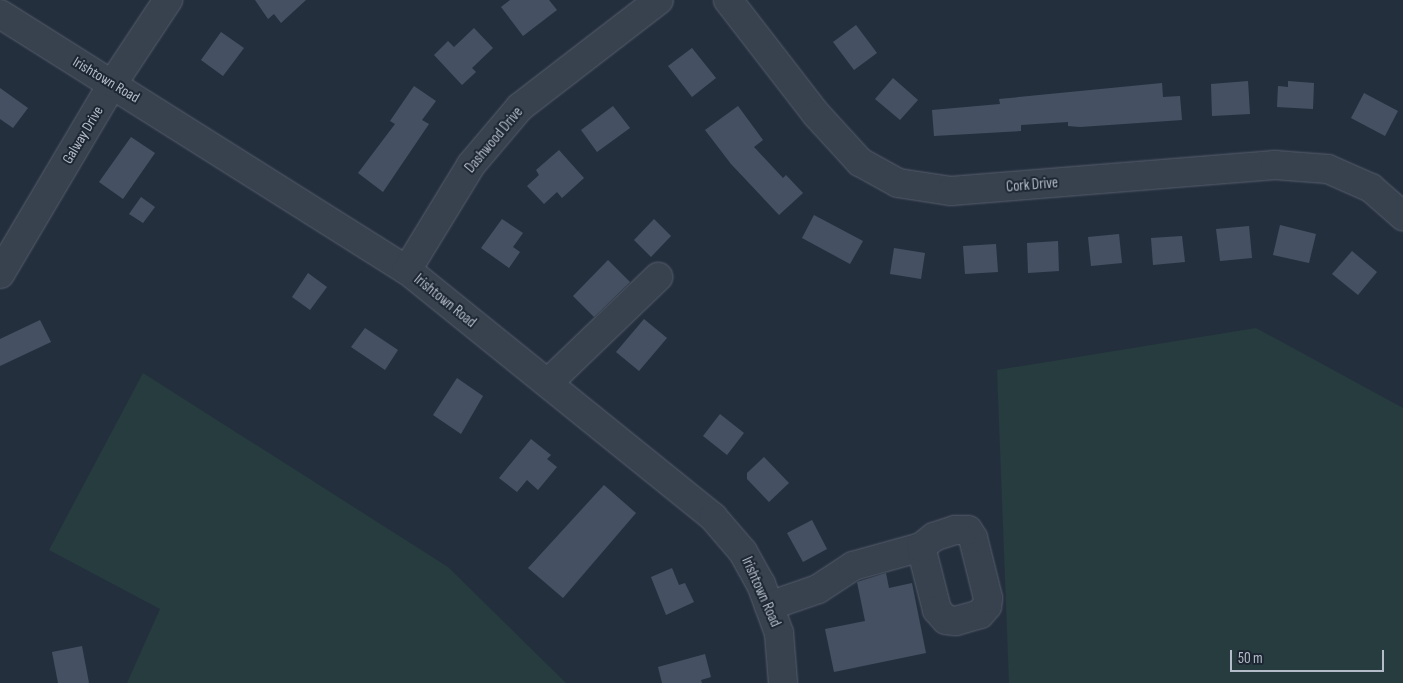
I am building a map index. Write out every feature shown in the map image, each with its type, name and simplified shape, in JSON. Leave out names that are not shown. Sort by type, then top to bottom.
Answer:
[{"type":"street","name":"Galway Drive","points":[[0,274],[8,247],[168,0]]},
{"type":"street","name":"Dashwood Drive","points":[[406,270],[471,165],[520,107],[659,0]]},
{"type":"street","name":"Cork Drive","points":[[728,0],[817,115],[860,162],[898,183],[951,191],[1275,165],[1328,169],[1371,188],[1403,216]]},
{"type":"street","name":"Irishtown Road","points":[[0,14],[30,36],[114,83],[406,270],[713,517],[743,552],[768,606],[779,634],[784,683]]},
{"type":"street","points":[[548,383],[658,277]]},
{"type":"street","points":[[768,606],[818,589],[853,566],[921,547]]},
{"type":"green space","points":[[1256,328],[1403,408],[1403,683],[1009,683],[997,370]]},
{"type":"green space","points":[[143,373],[448,567],[566,683],[127,683],[160,609],[49,550]]},
{"type":"building","points":[[255,0],[306,0],[281,23],[274,14],[268,19]]},
{"type":"building","points":[[510,0],[549,0],[557,10],[523,36],[501,7]]},
{"type":"building","points":[[856,25],[877,53],[854,70],[833,42]]},
{"type":"building","points":[[474,28],[493,48],[472,68],[476,72],[462,85],[434,55],[448,41],[454,47]]},
{"type":"building","points":[[221,32],[244,48],[223,76],[201,60]]},
{"type":"building","points":[[692,48],[716,78],[692,97],[668,66]]},
{"type":"building","points":[[893,78],[918,100],[900,120],[875,99]]},
{"type":"building","points":[[1248,81],[1250,114],[1212,116],[1211,84]]},
{"type":"building","points":[[1288,81],[1314,83],[1313,109],[1277,107],[1278,86],[1288,87]]},
{"type":"building","points":[[1162,83],[1163,97],[1180,96],[1182,120],[1080,127],[1068,126],[1068,122],[1021,125],[1021,131],[934,136],[932,110],[1000,104],[999,99]]},
{"type":"building","points":[[414,86],[436,101],[422,120],[429,124],[383,192],[358,173],[395,124],[390,121]]},
{"type":"building","points":[[0,88],[28,108],[13,128],[0,119]]},
{"type":"building","points":[[1364,93],[1398,111],[1385,136],[1351,118]]},
{"type":"building","points":[[613,106],[630,128],[597,152],[581,130]]},
{"type":"building","points":[[738,106],[763,140],[754,147],[783,178],[786,175],[803,193],[779,215],[731,164],[705,130]]},
{"type":"building","points":[[131,137],[155,153],[123,199],[99,182]]},
{"type":"building","points":[[559,150],[584,178],[562,198],[557,192],[544,204],[527,186],[539,175],[536,170]]},
{"type":"building","points":[[141,197],[155,207],[143,223],[129,214]]},
{"type":"building","points":[[814,215],[863,241],[850,264],[802,238]]},
{"type":"building","points":[[502,219],[523,233],[513,247],[520,252],[509,268],[481,248]]},
{"type":"building","points":[[654,219],[671,236],[651,257],[634,240]]},
{"type":"building","points":[[1280,225],[1316,234],[1309,263],[1273,255]]},
{"type":"building","points":[[1249,226],[1252,258],[1220,261],[1216,229]]},
{"type":"building","points":[[1119,234],[1122,263],[1091,266],[1088,237]]},
{"type":"building","points":[[1182,236],[1185,262],[1153,265],[1151,238]]},
{"type":"building","points":[[1058,241],[1059,271],[1028,273],[1027,243]]},
{"type":"building","points":[[996,244],[998,272],[965,274],[963,246]]},
{"type":"building","points":[[894,248],[925,253],[921,279],[890,274]]},
{"type":"building","points":[[1352,251],[1377,272],[1358,295],[1332,274]]},
{"type":"building","points":[[608,260],[630,282],[594,317],[573,296]]},
{"type":"building","points":[[308,273],[327,287],[310,310],[292,297]]},
{"type":"building","points":[[644,319],[667,338],[639,371],[616,352]]},
{"type":"building","points":[[40,320],[51,342],[0,366],[0,339]]},
{"type":"building","points":[[365,328],[398,350],[385,370],[351,347]]},
{"type":"building","points":[[457,378],[483,396],[461,434],[433,415]]},
{"type":"building","points":[[720,414],[744,433],[727,455],[703,436]]},
{"type":"building","points":[[531,439],[551,455],[547,459],[557,467],[538,490],[527,480],[517,492],[499,478]]},
{"type":"building","points":[[764,457],[789,483],[769,502],[747,479],[747,473]]},
{"type":"building","points":[[604,485],[636,513],[563,598],[528,568]]},
{"type":"building","points":[[812,520],[827,549],[803,562],[787,533]]},
{"type":"building","points":[[672,568],[679,585],[685,583],[694,602],[666,615],[651,577]]},
{"type":"building","points":[[886,573],[889,588],[912,583],[926,653],[834,672],[825,629],[865,621],[857,582]]},
{"type":"building","points":[[82,646],[89,683],[58,683],[52,652]]},
{"type":"building","points":[[705,654],[711,677],[701,680],[702,683],[662,683],[658,667]]}]
